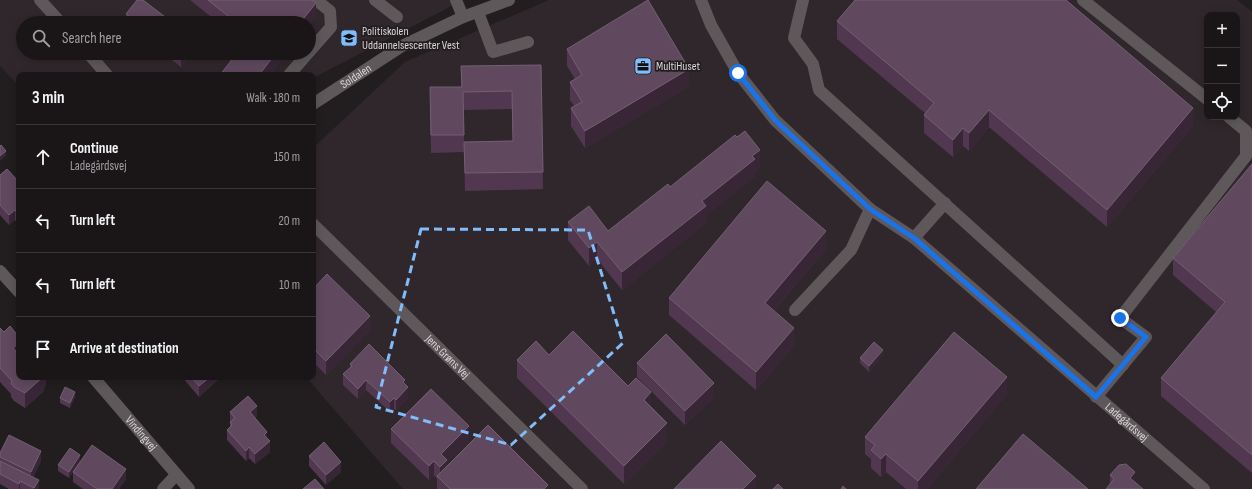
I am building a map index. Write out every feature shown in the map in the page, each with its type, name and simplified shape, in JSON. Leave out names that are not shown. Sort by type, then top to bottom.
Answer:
[{"type":"street","points":[[40,0],[55,16]]},
{"type":"street","points":[[316,0],[330,11],[331,27],[316,44]]},
{"type":"street","points":[[375,0],[397,17]]},
{"type":"street","points":[[456,0],[463,17]]},
{"type":"street","name":"Soldalen","points":[[316,102],[402,46],[463,17],[509,0]]},
{"type":"street","name":"Ladegårdsvej","points":[[701,0],[711,25],[738,73],[775,120],[870,209],[914,238],[1204,489]]},
{"type":"street","points":[[803,0],[794,38],[813,64],[819,90],[1123,365]]},
{"type":"street","points":[[1084,0],[1204,97]]},
{"type":"street","points":[[478,12],[493,52],[528,42]]},
{"type":"street","points":[[94,60],[104,72]]},
{"type":"street","points":[[292,72],[302,60]]},
{"type":"street","points":[[1096,397],[1146,337],[1120,318],[1246,156],[1246,131],[1233,120]]},
{"type":"street","points":[[914,238],[945,203]]},
{"type":"street","points":[[795,310],[851,250],[870,209]]},
{"type":"street","name":"Jens Grøns Vej","points":[[316,227],[582,489]]},
{"type":"street","points":[[0,271],[16,289]]},
{"type":"street","name":"Vindingvej","points":[[96,380],[189,489]]},
{"type":"street","points":[[164,489],[176,475]]},
{"type":"highlighted area","points":[[421,229],[588,230],[623,343],[511,445],[376,407]]},
{"type":"shaded area","name":"Politiskolen Uddannelsescenter Vest","points":[[0,0],[463,0],[316,76],[316,72],[16,72],[16,83],[0,66]]},
{"type":"shaded area","points":[[549,0],[1237,0],[1252,12],[1252,489],[403,489],[309,380],[316,380],[316,145],[405,62]]},
{"type":"building","points":[[137,0],[143,0],[164,16],[129,16],[126,14]]},
{"type":"building","points":[[208,0],[312,0],[316,3],[306,16],[228,16]]},
{"type":"building","points":[[648,0],[689,69],[585,131],[571,108],[582,102],[570,82],[582,75],[567,49]]},
{"type":"building","points":[[855,0],[1066,0],[1193,108],[1107,210],[989,110],[969,133],[963,128],[953,140],[924,115],[934,103],[837,21]]},
{"type":"building","points":[[232,60],[271,60],[261,72],[222,72]]},
{"type":"building","points":[[541,65],[543,172],[465,173],[464,142],[513,141],[512,91],[463,92],[464,135],[431,135],[430,87],[462,87],[461,66]]},
{"type":"building","points":[[745,131],[760,150],[752,156],[755,159],[702,201],[706,206],[622,272],[597,242],[589,248],[568,222],[589,206],[608,231],[668,184],[670,187],[735,135],[737,137]]},
{"type":"building","points":[[1,145],[6,151],[0,156],[0,146]]},
{"type":"building","points":[[1252,164],[1252,455],[1161,378],[1225,302],[1173,258]]},
{"type":"building","points":[[7,169],[16,179],[16,211],[15,210],[9,215],[0,205],[0,175]]},
{"type":"building","points":[[767,181],[826,231],[765,303],[794,328],[756,372],[669,298]]},
{"type":"building","points":[[327,274],[370,316],[326,361],[316,351],[316,286]]},
{"type":"building","points":[[10,326],[16,333],[16,346],[13,348],[16,352],[16,380],[40,380],[25,393],[14,387],[11,383],[12,381],[0,368],[0,328],[4,332]]},
{"type":"building","points":[[573,331],[628,386],[636,378],[651,392],[644,400],[667,423],[624,466],[517,360],[536,341],[549,355]]},
{"type":"building","points":[[954,332],[1007,377],[918,481],[886,454],[881,459],[871,450],[875,445],[865,437]]},
{"type":"building","points":[[666,334],[714,383],[685,411],[637,363]]},
{"type":"building","points":[[874,342],[883,350],[869,366],[860,358]]},
{"type":"building","points":[[369,344],[405,380],[403,382],[408,387],[396,400],[394,398],[390,402],[366,380],[358,389],[343,374],[352,366],[350,364]]},
{"type":"building","points":[[194,380],[206,380],[199,386]]},
{"type":"building","points":[[65,387],[75,392],[70,403],[60,398]]},
{"type":"building","points":[[431,389],[469,426],[441,454],[447,460],[440,467],[434,461],[429,466],[391,429]]},
{"type":"building","points":[[248,396],[257,406],[250,412],[267,432],[264,435],[270,441],[255,454],[249,447],[246,451],[227,430],[232,425],[230,422],[235,418],[230,412]]},
{"type":"building","points":[[488,425],[548,485],[544,489],[450,489],[437,476]]},
{"type":"building","points":[[1023,434],[1088,489],[976,489]]},
{"type":"building","points":[[9,435],[41,451],[31,472],[0,457],[0,453]]},
{"type":"building","points":[[721,441],[756,476],[743,489],[674,489]]},
{"type":"building","points":[[324,442],[341,462],[326,475],[309,456]]},
{"type":"building","points":[[92,445],[126,469],[112,489],[97,489],[73,472]]},
{"type":"building","points":[[70,448],[80,455],[69,472],[58,465]]},
{"type":"building","points":[[0,461],[39,480],[34,488],[20,481],[19,484],[0,474]]},
{"type":"building","points":[[1126,464],[1135,472],[1130,478],[1143,489],[1106,489],[1114,479],[1110,475],[1119,465]]},
{"type":"building","points":[[315,479],[324,489],[303,489]]},
{"type":"building","points":[[778,484],[783,489],[773,489]]},
{"type":"place","name":"Politiskolen Uddannelsescenter Vest","points":[[349,38]]},
{"type":"place","name":"MultiHuset","points":[[643,66]]},
{"type":"route","points":[[738,73],[775,120],[870,209],[914,238],[1096,397],[1146,337],[1120,318]]}]
